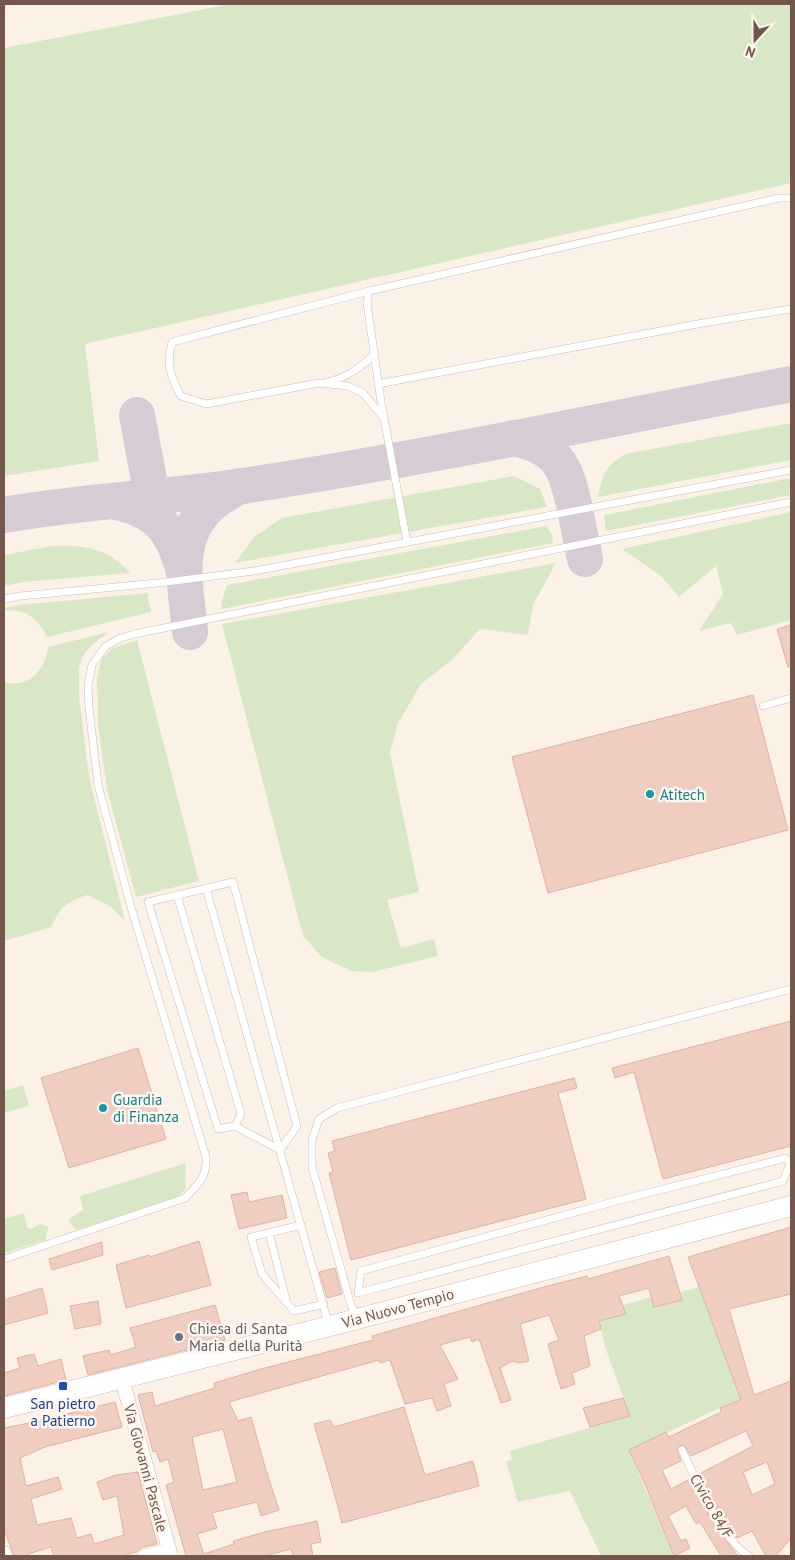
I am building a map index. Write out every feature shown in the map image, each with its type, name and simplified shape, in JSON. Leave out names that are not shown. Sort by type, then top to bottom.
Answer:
[{"type":"street","name":"Via Nuovo Tempio","points":[[4,1408],[330,1326],[354,1312],[791,1206]]},
{"type":"street","name":"Via Giovanni Pascale","points":[[122,1379],[170,1553]]},
{"type":"street","points":[[144,1556],[170,1553]]},
{"type":"lane","points":[[374,356],[355,371],[339,379],[206,404],[181,396],[173,382],[168,356],[172,342],[370,291],[779,198],[791,198]]},
{"type":"lane","points":[[370,291],[367,303],[378,384],[407,542]]},
{"type":"lane","points":[[378,384],[703,323],[791,309]]},
{"type":"lane","points":[[320,383],[348,386],[363,393],[384,418]]},
{"type":"lane","points":[[4,600],[20,596],[223,575],[791,470]]},
{"type":"lane","points":[[4,1259],[185,1198],[200,1182],[207,1169],[206,1157],[130,907],[98,785],[88,686],[92,665],[104,647],[118,639],[134,634],[791,502]]},
{"type":"lane","points":[[763,706],[791,698]]},
{"type":"lane","points":[[233,882],[297,1126],[280,1150],[235,1126],[218,1129],[148,902],[233,882]]},
{"type":"lane","points":[[206,888],[330,1326]]},
{"type":"lane","points":[[177,895],[241,1114],[235,1126]]},
{"type":"lane","points":[[354,1312],[312,1167],[312,1140],[319,1119],[338,1108],[791,989]]},
{"type":"lane","points":[[354,1312],[361,1271],[620,1200],[777,1160],[786,1158],[790,1164],[783,1181],[358,1293]]},
{"type":"lane","points":[[301,1224],[251,1237],[262,1274],[294,1311],[324,1304]]},
{"type":"lane","points":[[269,1233],[287,1303]]},
{"type":"lane","name":"Civico 84/F","points":[[682,1450],[705,1498],[726,1532],[742,1552],[749,1556]]},
{"type":"green space","points":[[231,4],[791,4],[791,183],[85,344],[99,461],[4,476],[4,48]]},
{"type":"green space","points":[[791,423],[791,460],[598,497],[601,482],[609,467],[625,454]]},
{"type":"green space","points":[[514,476],[540,489],[547,507],[235,563],[254,537],[282,518]]},
{"type":"green space","points":[[791,478],[791,495],[606,531],[604,515]]},
{"type":"green space","points":[[791,512],[791,620],[737,635],[731,623],[699,631],[723,594],[716,566],[679,597],[661,576],[622,549]]},
{"type":"green space","points":[[547,526],[552,535],[553,543],[222,609],[221,604],[227,585]]},
{"type":"green space","points":[[52,546],[75,546],[104,553],[113,558],[130,573],[24,582],[4,586],[4,555]]},
{"type":"green space","points":[[556,563],[533,605],[528,635],[480,629],[452,660],[421,684],[397,725],[390,753],[419,892],[387,900],[401,948],[434,939],[438,956],[372,972],[351,971],[322,957],[304,937],[299,921],[222,624]]},
{"type":"green space","points":[[147,593],[151,612],[47,637],[40,625],[30,616],[18,611],[4,611],[4,608],[19,605]]},
{"type":"green space","points":[[109,632],[84,654],[79,667],[79,696],[89,777],[125,921],[110,906],[87,895],[64,906],[51,927],[4,941],[4,682],[21,683],[34,676],[44,663],[48,647]]},
{"type":"green space","points":[[137,640],[199,881],[136,897],[107,789],[98,725],[97,677],[102,658],[113,648]]},
{"type":"green space","points":[[23,1085],[29,1106],[4,1113],[4,1091]]},
{"type":"green space","points":[[186,1163],[185,1189],[170,1201],[76,1230],[68,1220],[83,1210],[80,1196]]},
{"type":"green space","points":[[24,1213],[27,1228],[31,1229],[40,1224],[48,1227],[46,1240],[4,1253],[4,1219]]},
{"type":"green space","points":[[699,1287],[741,1400],[629,1450],[674,1556],[601,1556],[570,1491],[518,1502],[506,1461],[512,1460],[510,1451],[630,1416],[605,1347],[599,1321],[626,1314],[623,1305],[651,1297],[655,1307],[682,1300],[680,1292]]},
{"type":"building","points":[[791,625],[791,667],[788,667],[777,629]]},
{"type":"building","name":"Atitech","points":[[753,695],[788,830],[548,893],[512,757]]},
{"type":"building","points":[[791,1021],[791,1146],[663,1179],[634,1072],[615,1078],[612,1068]]},
{"type":"building","name":"Guardia di Finanza","points":[[138,1048],[166,1139],[69,1168],[41,1078]]},
{"type":"building","points":[[574,1078],[577,1088],[558,1093],[586,1199],[351,1260],[329,1173],[333,1172],[328,1153],[335,1151],[332,1141]]},
{"type":"building","points":[[247,1192],[249,1202],[282,1195],[287,1218],[239,1229],[231,1195]]},
{"type":"building","points":[[791,1227],[791,1294],[729,1309],[754,1395],[791,1381],[791,1538],[776,1556],[766,1556],[752,1531],[737,1538],[723,1520],[699,1474],[753,1446],[746,1431],[691,1456],[685,1446],[680,1445],[677,1450],[681,1461],[662,1470],[671,1489],[690,1479],[714,1525],[738,1556],[721,1556],[700,1522],[696,1524],[686,1506],[668,1516],[681,1541],[686,1539],[690,1548],[674,1556],[629,1450],[666,1432],[669,1437],[721,1412],[720,1408],[741,1400],[688,1257]],"holes":[[[767,1462],[775,1484],[752,1495],[743,1472]]]},
{"type":"building","points":[[199,1241],[211,1285],[126,1308],[116,1265],[149,1255],[150,1257]]},
{"type":"building","points":[[102,1242],[103,1255],[52,1270],[49,1259]]},
{"type":"building","points":[[669,1256],[682,1300],[654,1307],[649,1288],[619,1296],[626,1314],[599,1321],[601,1329],[584,1336],[590,1366],[572,1373],[575,1384],[561,1389],[548,1344],[559,1340],[549,1315],[520,1324],[529,1361],[520,1363],[512,1361],[500,1368],[511,1400],[501,1403],[479,1339],[472,1342],[470,1337],[440,1345],[458,1379],[444,1384],[451,1406],[437,1411],[432,1398],[405,1404],[390,1360],[380,1363],[379,1360],[229,1402],[238,1421],[251,1417],[279,1510],[261,1516],[257,1502],[212,1513],[217,1528],[197,1534],[204,1554],[234,1544],[233,1541],[317,1521],[321,1542],[311,1544],[313,1556],[293,1556],[291,1549],[265,1556],[186,1556],[166,1485],[174,1482],[168,1459],[160,1462],[156,1451],[153,1452],[138,1395],[152,1392],[155,1406],[215,1388],[214,1383],[373,1340],[372,1336],[540,1288],[587,1276],[588,1279]],"holes":[[[223,1429],[237,1482],[203,1490],[192,1437]]]},
{"type":"building","points":[[335,1268],[342,1294],[327,1298],[319,1272]]},
{"type":"building","points":[[42,1288],[48,1313],[4,1325],[4,1300]]},
{"type":"building","points":[[98,1301],[101,1324],[75,1329],[70,1306]]},
{"type":"building","points":[[215,1305],[225,1340],[88,1375],[83,1356],[109,1350],[111,1355],[136,1347],[130,1328]]},
{"type":"building","points":[[34,1354],[38,1366],[61,1359],[66,1380],[4,1396],[4,1373],[20,1368],[17,1358]]},
{"type":"building","points":[[623,1398],[630,1416],[590,1427],[583,1408]]},
{"type":"building","points":[[115,1402],[122,1427],[45,1447],[20,1458],[26,1486],[58,1477],[62,1489],[31,1499],[37,1525],[71,1518],[77,1538],[91,1534],[94,1544],[124,1535],[117,1496],[103,1500],[97,1482],[116,1475],[138,1472],[157,1544],[142,1547],[136,1552],[123,1556],[54,1556],[51,1547],[28,1554],[28,1556],[14,1556],[4,1529],[4,1428]]},
{"type":"building","points":[[404,1407],[425,1475],[473,1461],[479,1486],[342,1523],[314,1424],[330,1420],[334,1427]]},
{"type":"taxiway","points":[[4,515],[63,506],[213,490],[312,475],[449,451],[791,384]]},
{"type":"taxiway","points":[[137,415],[152,496]]},
{"type":"taxiway","points":[[514,438],[541,447],[551,454],[564,471],[572,494],[585,559]]},
{"type":"taxiway","points":[[190,632],[185,562],[192,530],[201,515],[214,502],[240,486]]},
{"type":"taxiway","points":[[113,501],[141,510],[161,524],[174,544],[184,572]]},
{"type":"place","name":"Atitech","points":[[650,794]]},
{"type":"place","name":"Guardia di Finanza","points":[[103,1108]]},
{"type":"place","name":"Chiesa di Santa Maria della Purità","points":[[179,1337]]},
{"type":"place","name":"San pietro a Patierno","points":[[63,1386]]}]
